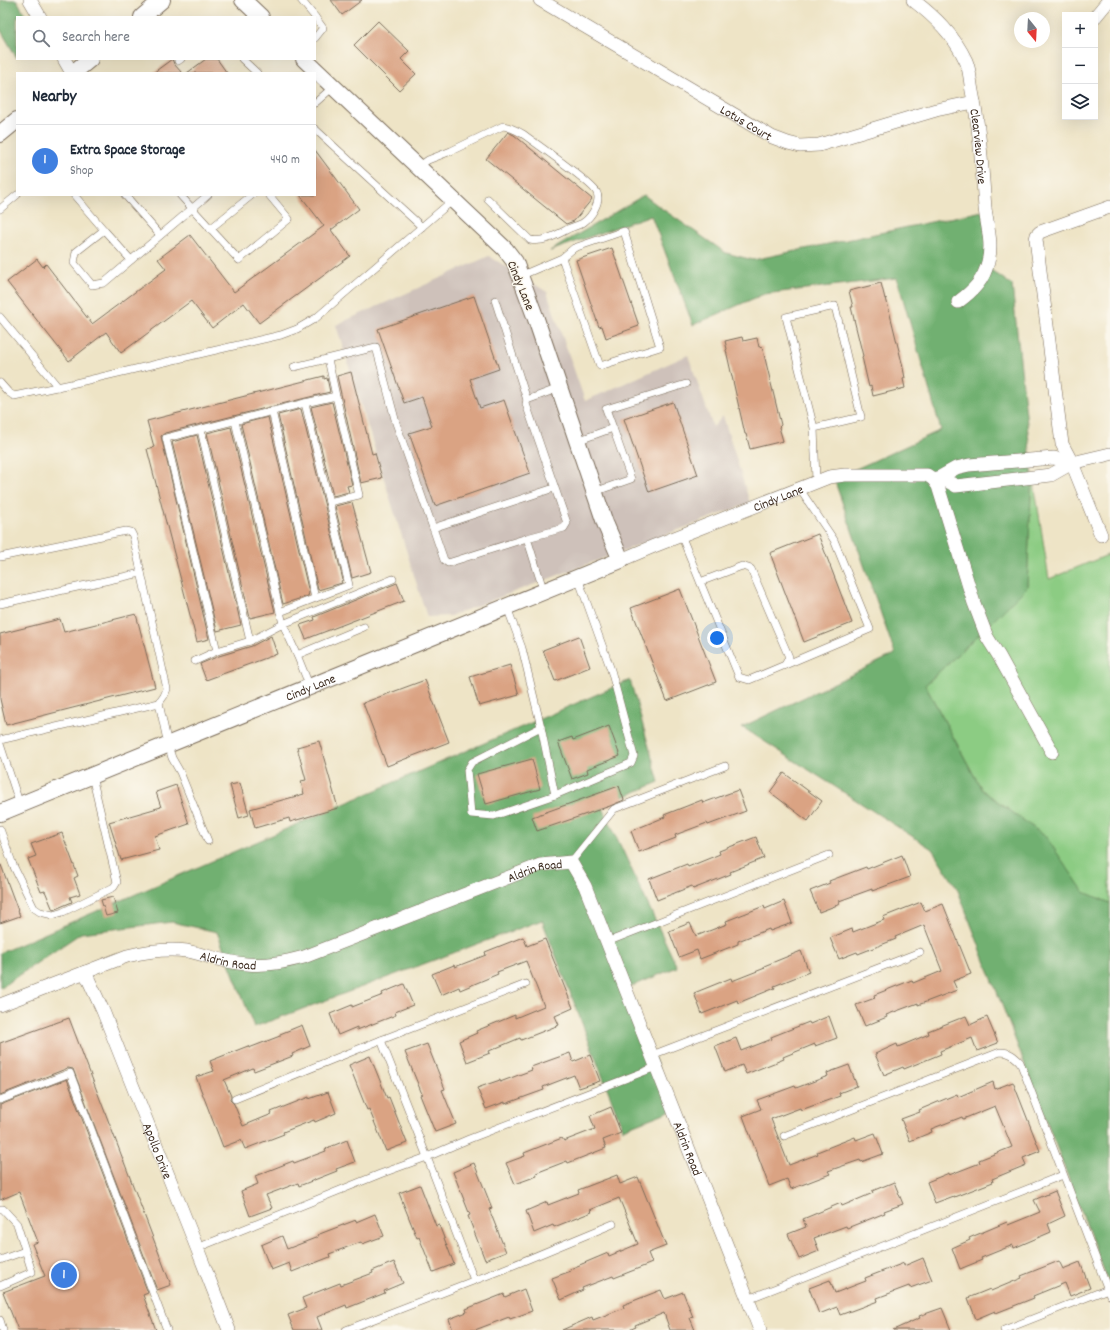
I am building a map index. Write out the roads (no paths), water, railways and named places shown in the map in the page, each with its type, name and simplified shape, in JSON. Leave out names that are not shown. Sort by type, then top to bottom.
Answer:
[{"type":"street","points":[[30,0],[39,16]]},
{"type":"street","points":[[143,16],[162,0]]},
{"type":"street","points":[[243,0],[260,16]]},
{"type":"street","name":"Lotus Court","points":[[540,0],[772,137],[788,143],[810,146],[824,144],[936,110],[974,102]]},
{"type":"street","name":"Clearview Drive","points":[[913,0],[939,22],[957,45],[966,63],[980,141],[986,210],[990,233],[990,248],[988,262],[982,278],[972,292],[958,302]]},
{"type":"street","points":[[1098,13],[1109,0]]},
{"type":"street","points":[[65,60],[73,72]]},
{"type":"street","points":[[75,72],[89,60]]},
{"type":"street","name":"Cindy Lane","points":[[305,60],[505,249],[515,262],[605,523],[621,560]]},
{"type":"street","points":[[0,134],[16,121]]},
{"type":"street","points":[[1102,535],[1072,463],[1062,444],[1036,239],[1040,232],[1110,207]]},
{"type":"street","points":[[1052,752],[987,637],[974,603],[937,480],[956,468],[969,465],[1054,458],[1072,463],[1110,454]]},
{"type":"street","name":"Cindy Lane","points":[[0,813],[816,481],[829,477],[845,475],[927,475],[956,486],[1051,475],[1072,463]]},
{"type":"street","name":"Aldrin Road","points":[[0,1005],[127,956],[160,950],[188,952],[228,962],[246,964],[286,962],[304,957],[540,864],[571,862],[585,886],[760,1330]]},
{"type":"street","name":"Apollo Drive","points":[[85,972],[103,1011],[198,1248],[229,1330]]},
{"type":"lane","points":[[301,0],[314,16]]},
{"type":"lane","points":[[316,18],[323,28],[316,37]]},
{"type":"lane","points":[[243,60],[256,72]]},
{"type":"lane","points":[[316,102],[333,87]]},
{"type":"lane","points":[[417,167],[428,160],[451,151],[503,126],[510,127],[523,134],[576,173],[598,193],[598,199],[591,215],[584,222],[549,238],[536,242],[530,240],[488,199]]},
{"type":"lane","points":[[316,130],[422,227]]},
{"type":"lane","points":[[0,209],[16,196]]},
{"type":"lane","points":[[75,196],[131,260]]},
{"type":"lane","points":[[127,196],[160,235]]},
{"type":"lane","points":[[181,196],[239,260],[289,218],[270,196]]},
{"type":"lane","points":[[104,230],[76,252],[74,263],[92,285],[104,283],[207,196]]},
{"type":"lane","points":[[210,229],[251,196]]},
{"type":"lane","points":[[0,383],[14,396],[281,335],[297,329],[321,314],[453,200]]},
{"type":"lane","points":[[520,276],[562,258],[574,248],[624,231],[660,347],[600,366],[562,258]]},
{"type":"lane","points":[[294,367],[376,348],[396,423],[444,560],[448,563],[526,538],[564,528],[567,523],[526,404],[527,400],[495,300]]},
{"type":"lane","points":[[814,428],[861,417],[835,306],[786,317],[814,428],[816,481]]},
{"type":"lane","points":[[0,317],[58,387]]},
{"type":"lane","points":[[328,359],[359,495],[329,502]]},
{"type":"lane","points":[[594,492],[631,479],[606,409],[686,384]]},
{"type":"lane","points":[[527,400],[559,388]]},
{"type":"lane","points":[[217,652],[166,438],[336,396]]},
{"type":"lane","points":[[280,612],[349,585],[305,403]]},
{"type":"lane","points":[[272,412],[315,598]]},
{"type":"lane","points":[[236,421],[283,624],[310,687]]},
{"type":"lane","points":[[577,441],[613,428]]},
{"type":"lane","points":[[201,430],[250,641]]},
{"type":"lane","points":[[433,528],[554,488]]},
{"type":"lane","points":[[681,535],[739,677],[749,680],[870,629],[834,540],[799,488]]},
{"type":"lane","points":[[0,557],[126,531],[131,532],[134,536],[167,689],[159,703],[0,740]]},
{"type":"lane","points":[[526,538],[544,592]]},
{"type":"lane","points":[[700,582],[742,566],[751,569],[789,657],[785,665]]},
{"type":"lane","points":[[0,604],[142,573]]},
{"type":"lane","points":[[541,727],[472,762],[467,770],[471,814],[494,816],[555,795],[631,763],[634,756],[611,670],[578,578]]},
{"type":"lane","points":[[195,661],[250,641],[283,624],[393,579]]},
{"type":"lane","points":[[507,607],[522,648],[541,727],[555,795]]},
{"type":"lane","points":[[297,655],[364,627]]},
{"type":"lane","points":[[159,703],[168,745],[208,841]]},
{"type":"lane","points":[[0,744],[20,805]]},
{"type":"lane","points":[[571,862],[614,809],[725,766]]},
{"type":"lane","points":[[0,829],[13,864],[34,908],[40,912],[53,915],[62,912],[114,887],[117,882],[92,776]]},
{"type":"lane","points":[[607,942],[829,855]]},
{"type":"lane","points":[[198,1248],[372,1177],[427,1157],[654,1061],[920,952]]},
{"type":"lane","points":[[235,1099],[381,1040],[526,984]]},
{"type":"lane","points":[[381,1040],[474,1280]]},
{"type":"lane","points":[[784,1136],[1000,1052],[1006,1052],[1014,1056],[1020,1062],[1109,1292],[1004,1330]]},
{"type":"lane","points":[[0,1100],[70,1073],[167,1330]]},
{"type":"lane","points":[[748,1299],[1063,1175]]},
{"type":"lane","points":[[0,1209],[3,1209],[17,1224],[32,1272],[0,1286]]},
{"type":"lane","points":[[346,1330],[474,1280],[504,1270],[613,1224]]},
{"type":"lane","points":[[0,1260],[25,1251]]},
{"type":"lane","points":[[0,1320],[2,1330]]},
{"type":"place","name":"Extra Space Storage","points":[[64,1275]]}]
